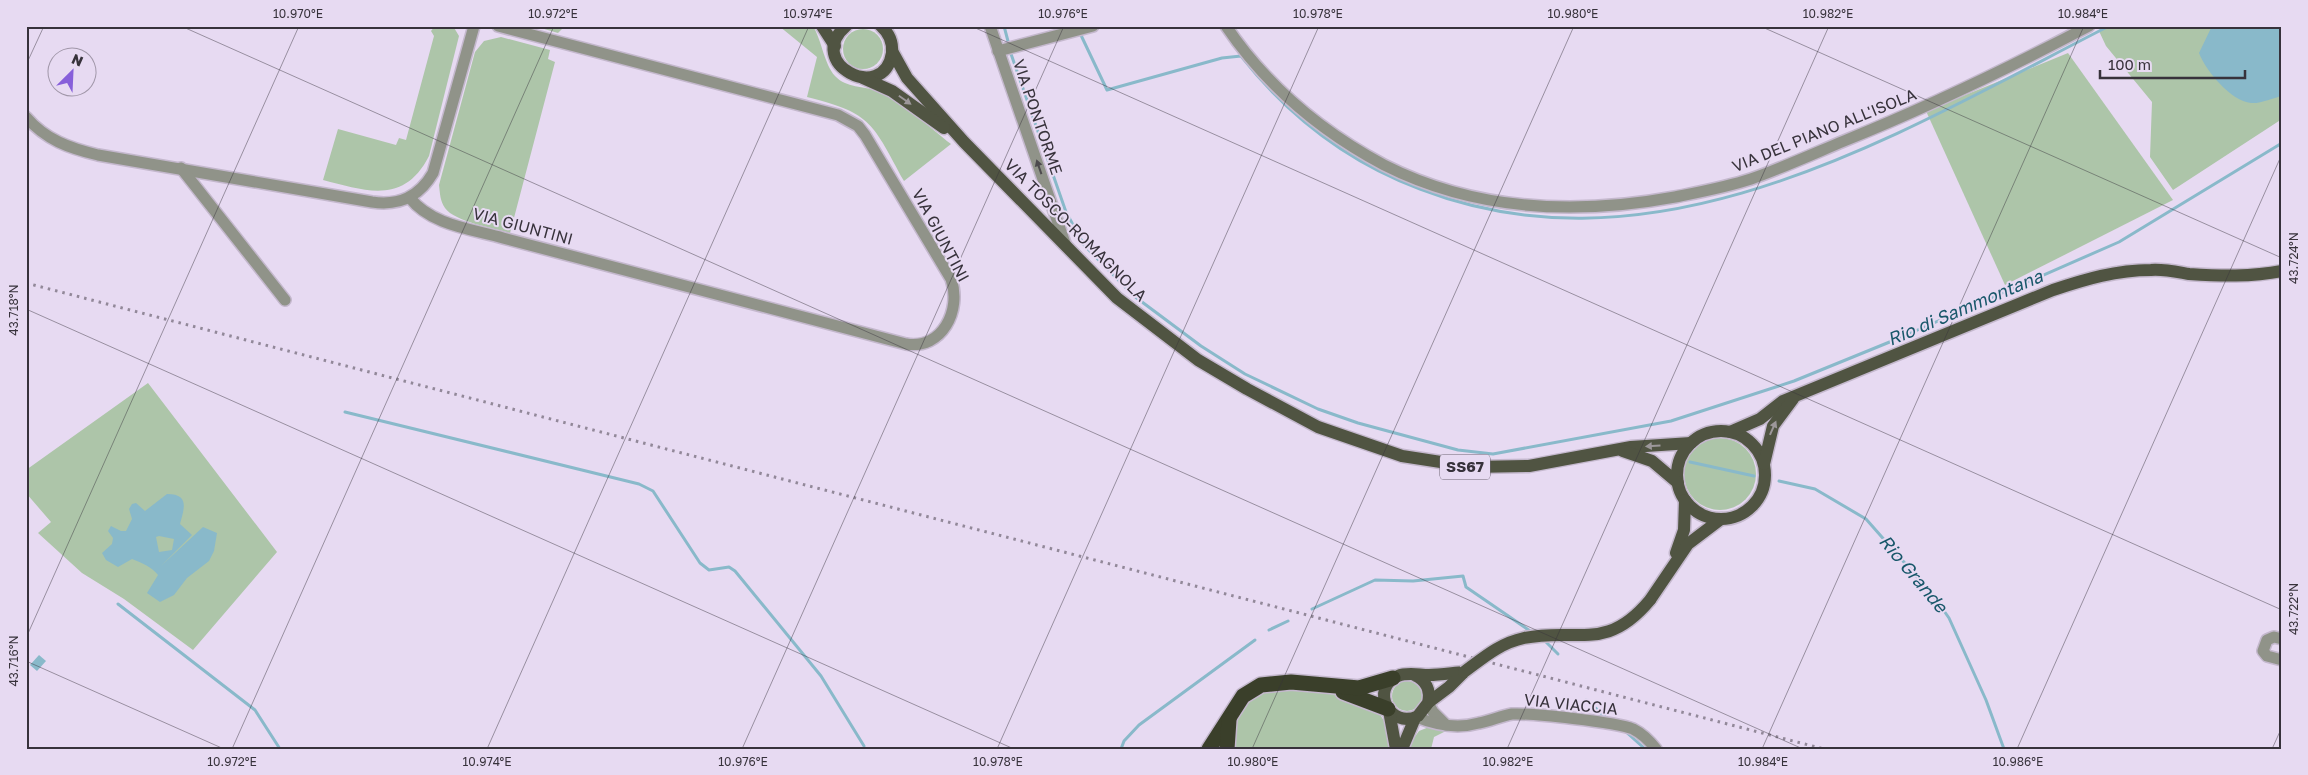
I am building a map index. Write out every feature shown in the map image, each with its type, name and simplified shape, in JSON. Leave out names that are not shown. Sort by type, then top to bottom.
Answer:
[{"type":"highway","points":[[1209,749],[1243,696],[1261,685],[1291,682],[1359,688],[1393,678]]},
{"type":"highway","points":[[1320,686],[1361,697],[1388,710]]},
{"type":"highway","points":[[1227,749],[1230,716]]},
{"type":"main road","points":[[822,26],[835,46]]},
{"type":"main road","points":[[846,26],[837,37],[835,46],[835,56],[845,71],[892,91],[964,142]]},
{"type":"main road","points":[[887,29],[892,51],[907,78],[964,142]]},
{"type":"main road","points":[[862,78],[880,73],[887,66],[892,51]]},
{"type":"main road","name":"VIA TOSCO-ROMAGNOLA","points":[[964,142],[1117,298],[1175,344],[1247,389],[1318,427],[1402,456],[1473,468],[1529,466],[1616,449],[1691,443]]},
{"type":"main road","name":"SS67","points":[[1691,443],[1705,434],[1730,432],[1754,422],[1778,404],[1794,397],[2053,290],[2090,278],[2121,270],[2153,270],[2224,276],[2263,275],[2282,271]]},
{"type":"main road","points":[[1388,710],[1401,718],[1415,717],[1422,713],[1428,703],[1449,687],[1464,672],[1498,648],[1522,639],[1535,636],[1585,636],[1608,632],[1628,621],[1650,600],[1669,569],[1688,544],[1721,519],[1740,514],[1753,505],[1764,486],[1764,464],[1773,426],[1794,397]]},
{"type":"main road","points":[[1730,432],[1749,442],[1759,453],[1764,464]]},
{"type":"main road","points":[[1678,483],[1679,463],[1691,443]]},
{"type":"main road","name":"VIA TOSCO-ROMAGNOLA","points":[[1616,449],[1652,461],[1678,483]]},
{"type":"main road","name":"SS67","points":[[1678,483],[1685,500]]},
{"type":"main road","points":[[1685,500],[1699,512],[1721,519]]},
{"type":"main road","points":[[1669,569],[1684,530],[1685,500]]},
{"type":"main road","points":[[1396,749],[1384,692],[1393,678],[1402,674],[1464,672]]},
{"type":"main road","points":[[1414,675],[1426,684],[1429,693],[1428,703]]},
{"type":"main road","points":[[1402,749],[1415,717]]},
{"type":"street","points":[[26,117],[42,134],[71,148],[98,155],[383,204],[397,202],[410,198],[419,192],[433,173],[474,26]]},
{"type":"street","name":"VIA GIUNTINI","points":[[410,198],[418,208],[428,215],[446,222],[906,344],[918,345],[929,343],[947,326],[955,295],[950,280],[865,135],[852,122],[838,115],[498,26]]},
{"type":"street","name":"VIA PONTORME","points":[[990,26],[1006,49],[1066,246]]},
{"type":"street","points":[[1006,49],[1093,26]]},
{"type":"street","name":"VIA DEL PIANO ALL'ISOLA","points":[[1226,26],[1241,47],[1290,100],[1317,123],[1370,158],[1406,176],[1455,193],[1531,205],[1569,208],[1601,207],[1657,200],[1749,180],[1902,118],[2089,26]]},
{"type":"street","points":[[181,168],[285,300]]},
{"type":"street","points":[[2282,639],[2274,637],[2266,640],[2263,651],[2266,656],[2282,660]]},
{"type":"street","points":[[1428,703],[1433,712],[1446,725]]},
{"type":"street","name":"VIA VIACCIA","points":[[1415,717],[1446,725],[1470,725],[1505,716],[1525,714],[1625,726],[1642,734],[1656,749]]},
{"type":"green space","points":[[435,26],[453,26],[459,36],[429,156],[419,172],[408,182],[396,188],[383,190],[354,188],[323,180],[338,129],[396,145],[399,138],[406,140],[434,36],[431,31]]},
{"type":"green space","points":[[534,26],[565,26],[558,33]]},
{"type":"green space","points":[[779,26],[813,26],[828,65],[839,80],[850,85],[873,89],[887,95],[907,108],[951,144],[904,181],[885,147],[869,124],[846,109],[807,97],[817,57]]},
{"type":"green space","points":[[2107,26],[2282,26],[2282,119],[2173,190],[2150,157],[2152,102],[2106,46],[2099,31]]},
{"type":"green space","points":[[867,29],[874,32],[880,38],[883,49],[882,57],[874,66],[867,69],[859,69],[852,66],[844,57],[843,45],[846,38],[855,30]]},
{"type":"green space","points":[[501,37],[550,50],[548,59],[555,62],[510,233],[466,221],[450,213],[442,203],[439,185],[475,52],[484,41]]},
{"type":"green space","points":[[2068,53],[2173,200],[2005,285],[1926,111]]},
{"type":"green space","points":[[148,383],[277,552],[193,650],[124,599],[82,573],[38,533],[51,522],[26,493],[26,470]]},
{"type":"green space","points":[[1720,438],[1734,441],[1746,448],[1753,460],[1756,474],[1753,488],[1746,500],[1734,507],[1720,510],[1706,507],[1694,500],[1687,488],[1684,474],[1687,460],[1694,448],[1706,441]]},
{"type":"green space","points":[[1407,681],[1413,682],[1421,690],[1421,702],[1413,710],[1407,711],[1401,710],[1393,702],[1392,696],[1393,690],[1401,682]]},
{"type":"green space","points":[[1280,688],[1338,695],[1379,713],[1386,724],[1391,749],[1231,749],[1234,725],[1243,708],[1258,696]]},
{"type":"green space","points":[[1429,727],[1448,730],[1434,737],[1431,749],[1406,749],[1419,731]]},
{"type":"water","points":[[2212,26],[2282,26],[2282,96],[2251,103],[2235,97],[2220,84],[2207,68],[2199,53]]},
{"type":"water","points":[[167,494],[179,497],[184,503],[180,524],[192,535],[161,566],[203,527],[217,533],[214,551],[209,561],[187,578],[174,595],[160,602],[147,593],[158,575],[153,570],[132,559],[118,567],[106,560],[102,553],[112,544],[113,538],[108,531],[111,526],[121,531],[126,531],[132,519],[129,509],[132,504],[136,503],[145,511]],"holes":[[[156,537],[174,539],[172,550],[159,552]]]},
{"type":"water","points":[[39,655],[46,661],[37,671],[30,665]]},
{"type":"waterway","points":[[1004,26],[1009,45]]},
{"type":"waterway","points":[[1079,31],[1107,90],[1222,58],[1241,56],[1279,99],[1300,118],[1344,151],[1394,178],[1420,189],[1510,213],[1600,218],[1689,206],[1777,182],[1863,149],[1947,109],[2109,26]]},
{"type":"waterway","name":"Rio di Sammontana","points":[[1010,51],[1066,212],[1084,245],[1134,296],[1201,346],[1245,374],[1318,409],[1358,423],[1458,450],[1493,454],[1671,421],[1794,381],[1897,339],[2119,242],[2282,143]]},
{"type":"waterway","points":[[345,412],[639,484],[653,491],[700,563],[709,570],[729,567],[735,571],[821,676],[864,746]]},
{"type":"waterway","name":"Rio Grande","points":[[1690,462],[1754,476]]},
{"type":"waterway","name":"Rio Grande","points":[[1779,481],[1815,489],[1866,519],[1932,594],[1949,618],[1986,700],[2004,749]]},
{"type":"waterway","points":[[1312,609],[1375,580],[1413,581],[1463,576],[1466,587],[1533,633]]},
{"type":"waterway","points":[[118,604],[255,710],[280,749]]},
{"type":"waterway","points":[[1269,630],[1288,621]]},
{"type":"waterway","points":[[1121,749],[1124,741],[1139,725],[1255,640]]},
{"type":"waterway","points":[[1544,640],[1558,654]]},
{"type":"waterway","points":[[1586,700],[1608,719]]},
{"type":"waterway","points":[[1625,731],[1645,749]]},
{"type":"railway","points":[[26,283],[1824,749]]}]
